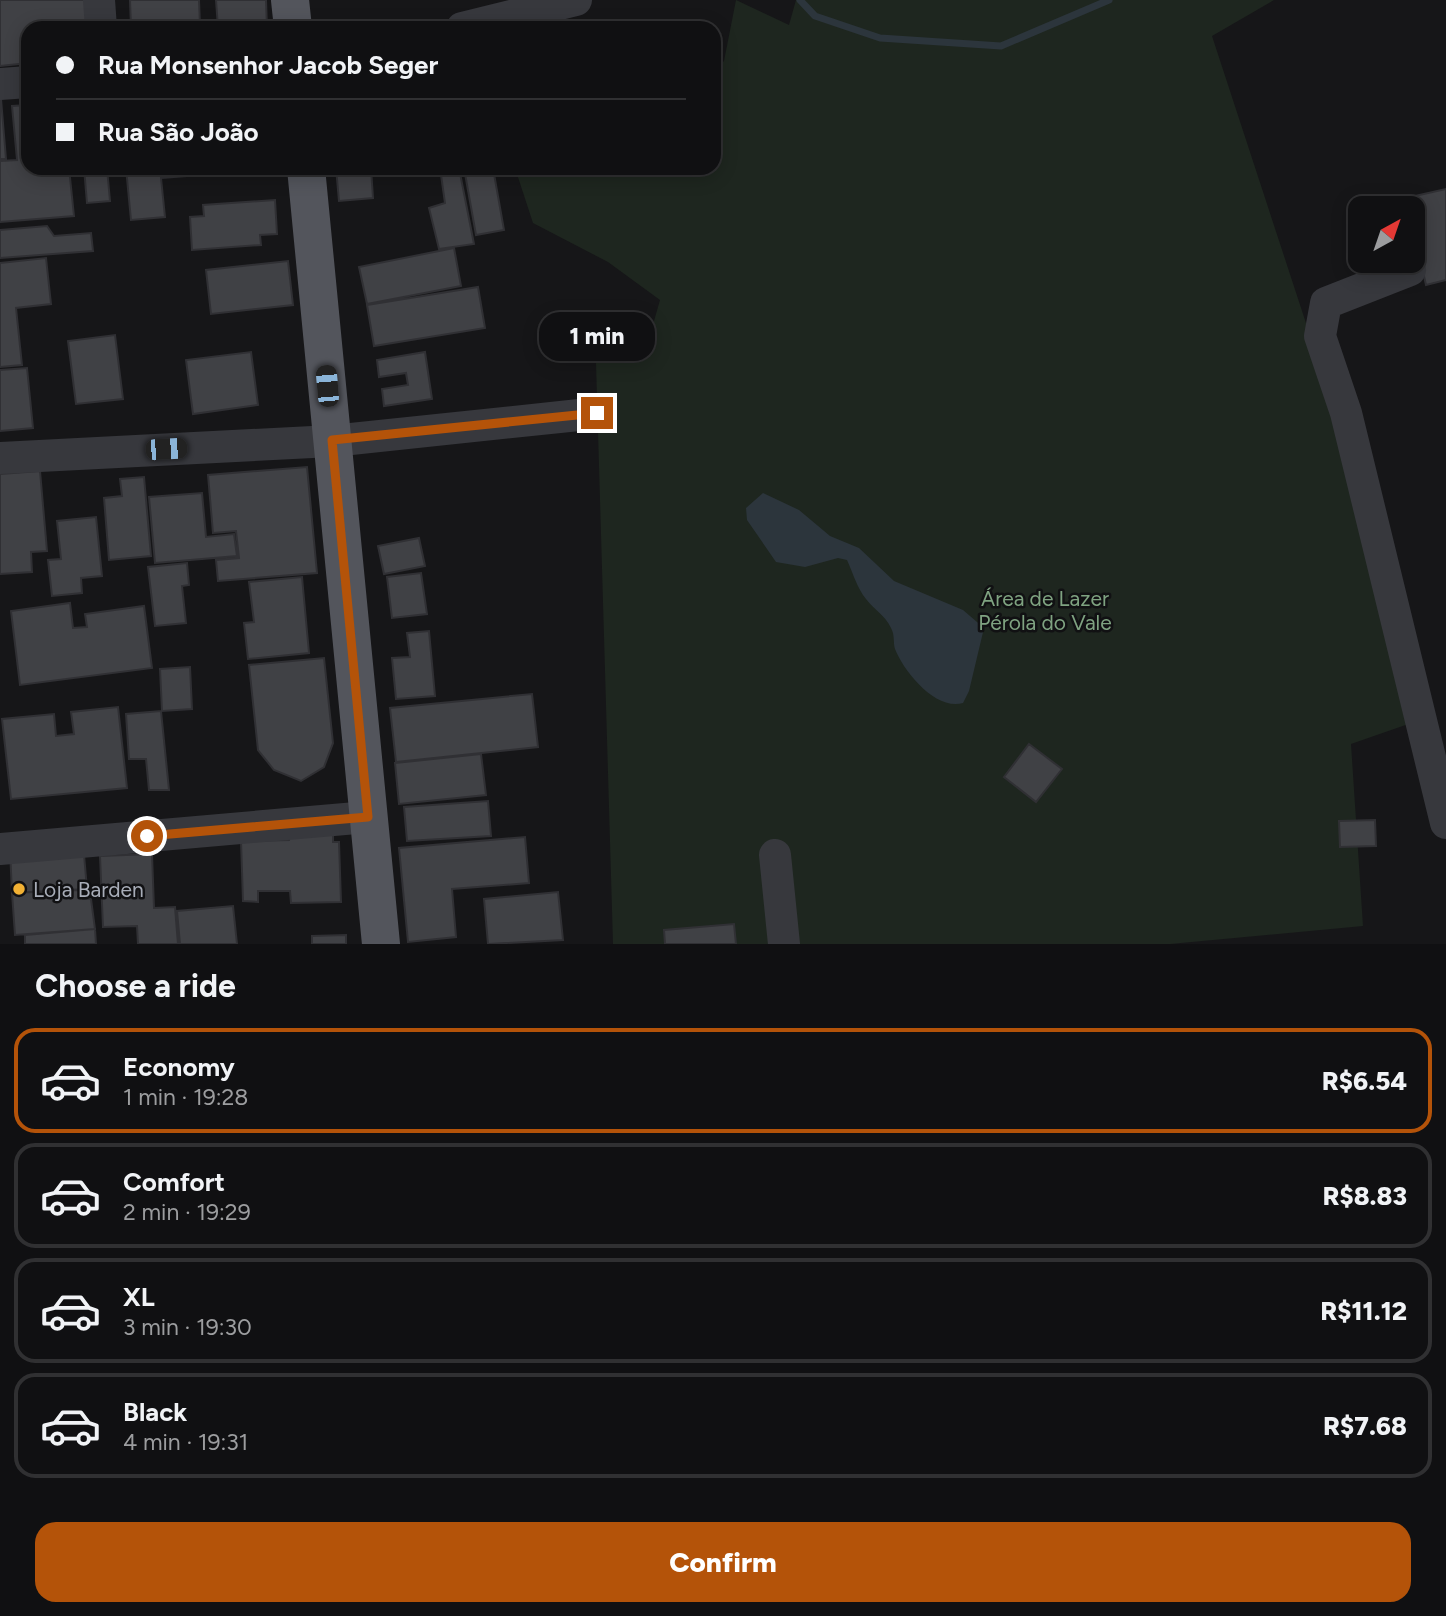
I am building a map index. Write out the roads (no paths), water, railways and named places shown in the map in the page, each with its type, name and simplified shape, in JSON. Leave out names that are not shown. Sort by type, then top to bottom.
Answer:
[{"type":"main road","points":[[290,0],[292,21]]},
{"type":"main road","points":[[307,175],[381,944]]},
{"type":"street","points":[[99,0],[100,21]]},
{"type":"street","points":[[490,21],[576,0]]},
{"type":"street","points":[[0,84],[21,82]]},
{"type":"street","points":[[1402,273],[1326,303],[1320,336],[1346,413],[1446,823]]},
{"type":"street","points":[[0,458],[332,440],[597,413]]},
{"type":"street","points":[[0,849],[368,817]]},
{"type":"street","points":[[775,855],[784,944]]},
{"type":"waterway","points":[[800,0],[815,16],[880,38],[1001,46],[1109,0]]},
{"type":"place","name":"Loja Barden","points":[[19,889]]},
{"type":"park label","name":"Área de Lazer Pérola do Vale","points":[[1045,610]]}]
